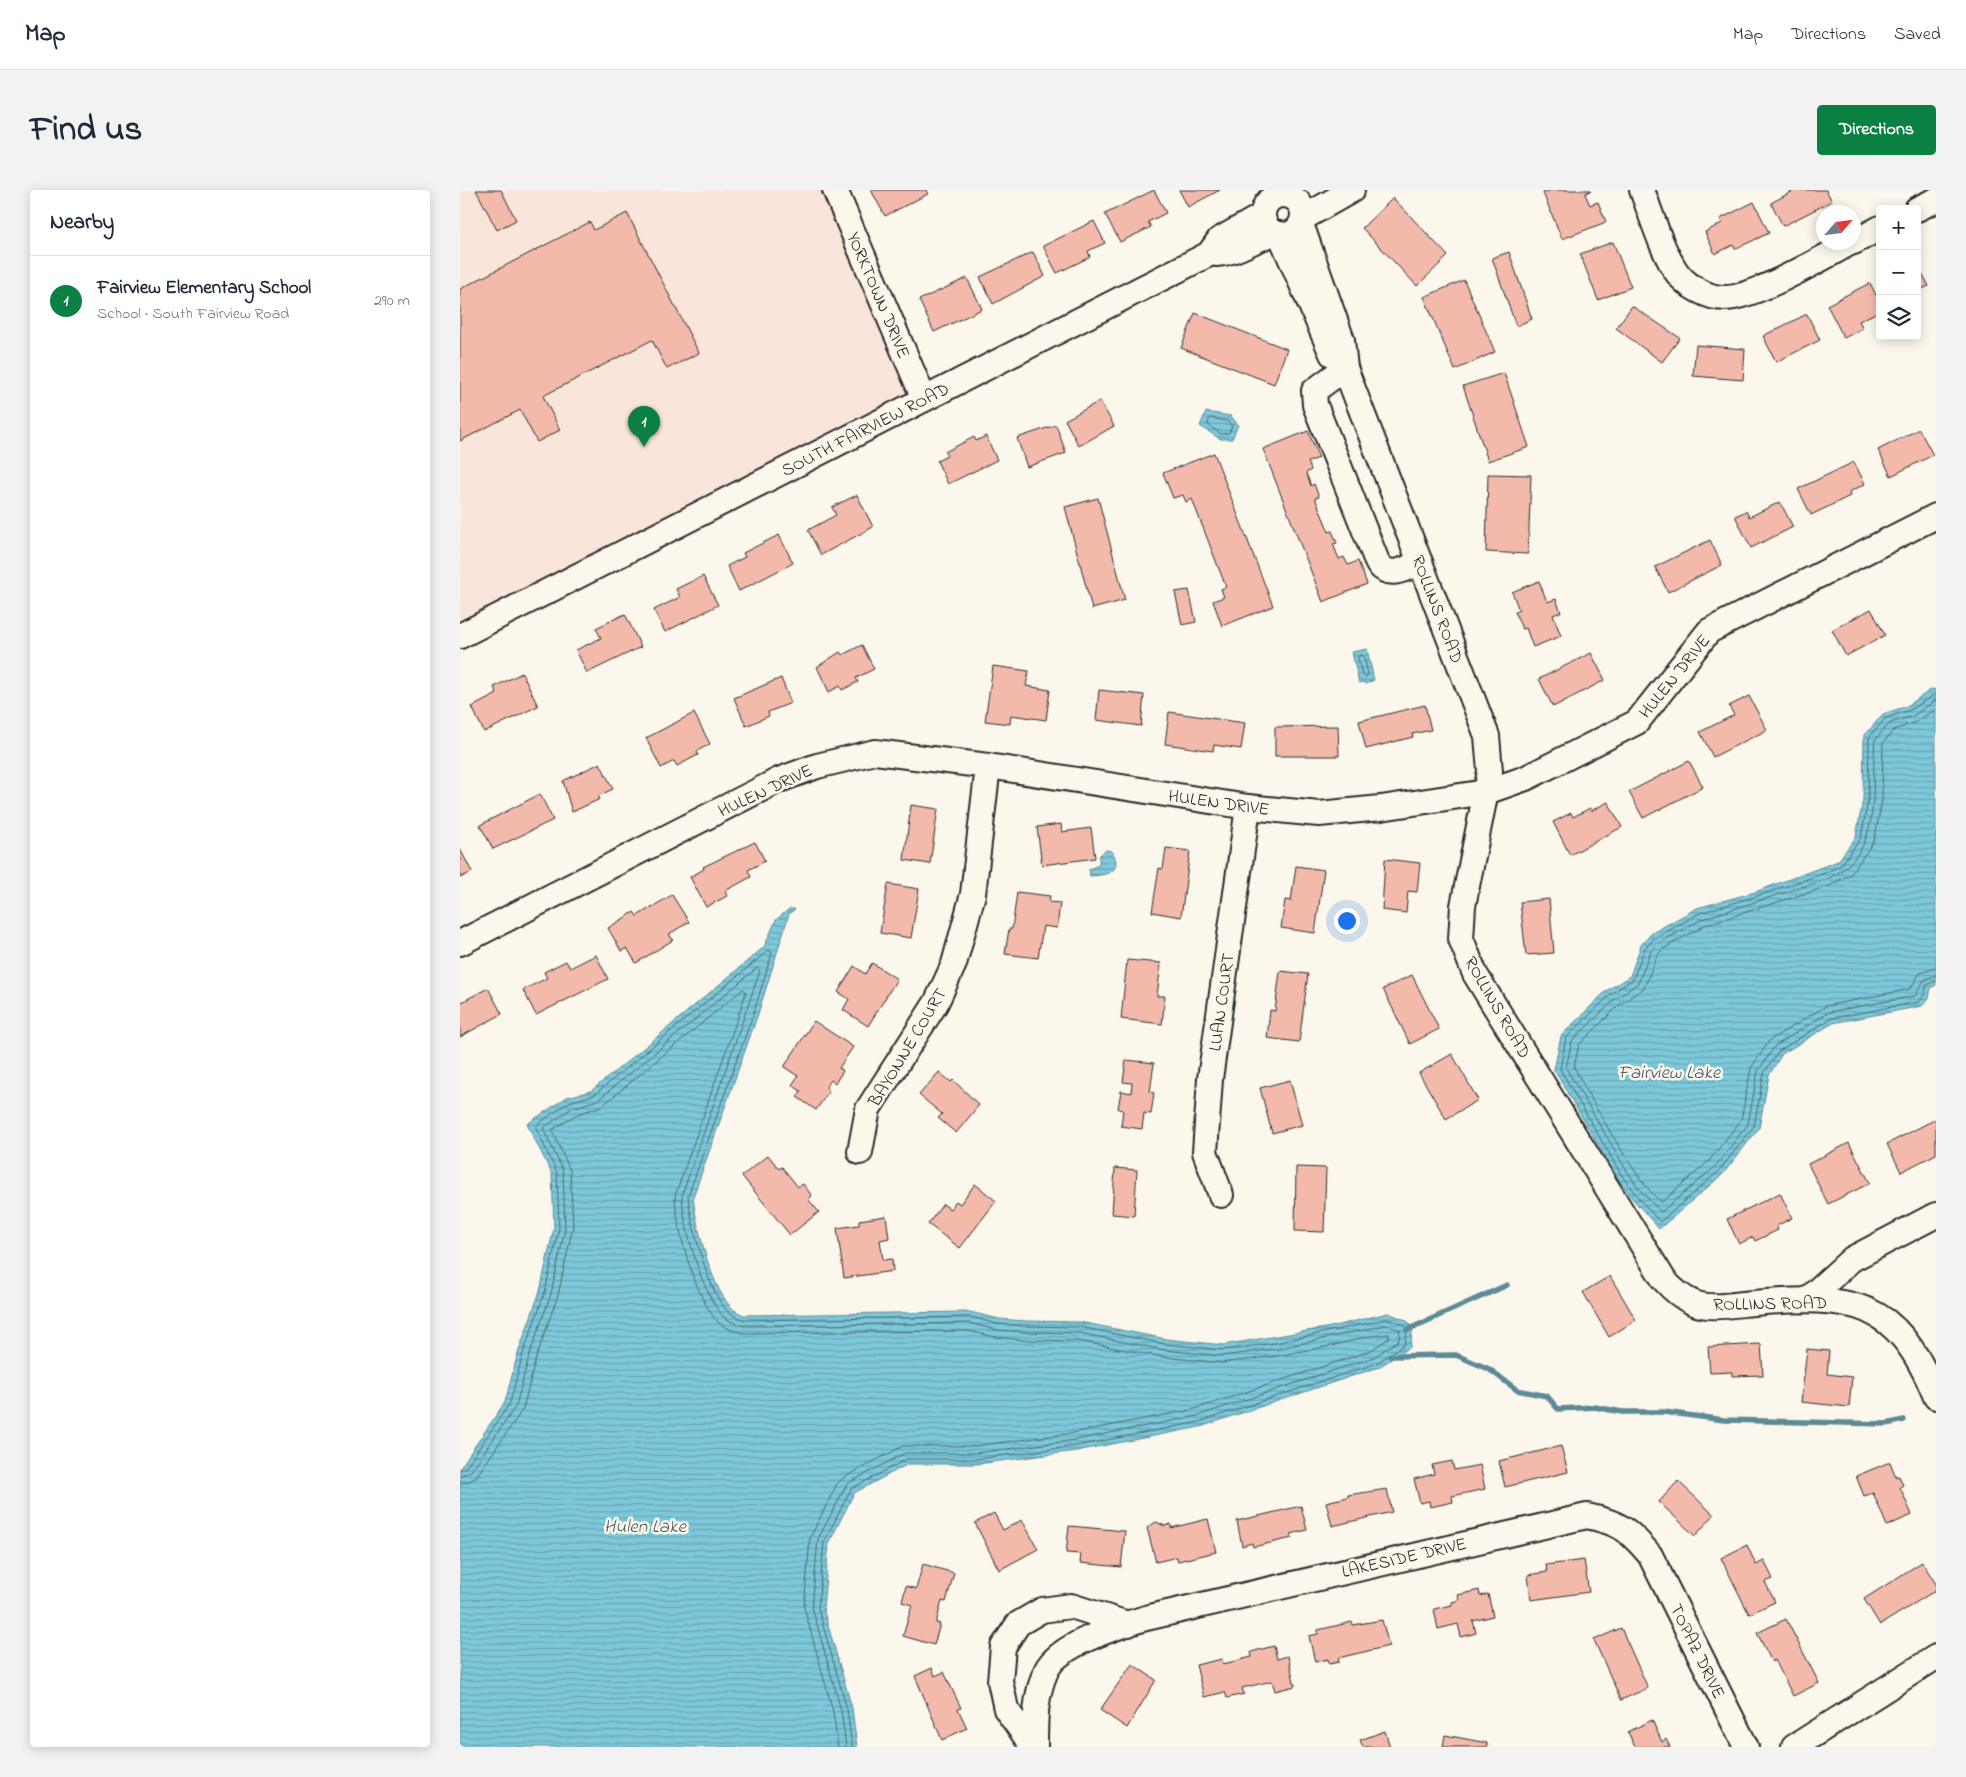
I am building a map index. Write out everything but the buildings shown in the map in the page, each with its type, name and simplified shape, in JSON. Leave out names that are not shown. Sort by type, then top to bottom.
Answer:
[{"type":"street","name":"YORKTOWN DRIVE","points":[[835,190],[924,399]]},
{"type":"street","name":"SOUTH FAIRVIEW ROAD","points":[[460,636],[924,399],[1106,309],[1209,254],[1219,240],[1284,208],[1352,190]]},
{"type":"street","points":[[1642,190],[1678,274],[1698,291],[1723,298],[1752,292],[1837,250]]},
{"type":"street","points":[[1921,207],[1936,200]]},
{"type":"street","name":"ROLLINS ROAD","points":[[1284,208],[1342,340],[1345,368],[1487,736],[1490,771],[1463,906],[1461,939],[1475,974],[1664,1280],[1675,1292],[1694,1303],[1715,1306],[1809,1298],[1855,1304],[1885,1319],[1907,1341],[1924,1369],[1936,1397]]},
{"type":"street","points":[[1861,238],[1876,230]]},
{"type":"street","points":[[1345,368],[1314,391],[1318,414],[1378,564],[1382,569],[1393,573],[1420,562]]},
{"type":"street","name":"HULEN DRIVE","points":[[460,943],[779,780],[817,766],[875,752],[988,766],[1248,807],[1319,814],[1382,808],[1486,792],[1526,778],[1638,722],[1709,631],[1936,516]]},
{"type":"street","name":"BAYONNE COURT","points":[[860,1152],[868,1109],[936,1003],[954,964],[973,894],[988,766]]},
{"type":"street","name":"LUAN COURT","points":[[1221,1196],[1205,1152],[1210,1079],[1248,807]]},
{"type":"street","points":[[1809,1298],[1852,1259],[1936,1216]]},
{"type":"street","name":"LAKESIDE DRIVE","points":[[1034,1747],[1036,1708],[1046,1670],[1068,1649],[1104,1631],[1137,1621],[1587,1516],[1614,1522],[1634,1536],[1650,1555]]},
{"type":"street","name":"TOPAZ DRIVE","points":[[1650,1555],[1746,1747]]},
{"type":"street","points":[[1034,1747],[1006,1709],[1000,1681],[1003,1647],[1018,1624],[1042,1610],[1071,1606],[1137,1621]]},
{"type":"street","points":[[1794,1747],[1936,1657]]},
{"type":"shaded area","points":[[460,190],[835,190],[924,399],[460,636]]},
{"type":"water","points":[[1206,412],[1231,416],[1238,425],[1232,439],[1220,439],[1200,426]]},
{"type":"water","points":[[1367,649],[1374,680],[1365,684],[1364,682],[1359,683],[1352,652]]},
{"type":"water","name":"Fairview Lake","points":[[1932,689],[1936,690],[1936,985],[1931,988],[1929,998],[1922,1006],[1833,1023],[1782,1054],[1769,1075],[1759,1128],[1723,1174],[1659,1229],[1631,1197],[1617,1177],[1554,1070],[1561,1036],[1606,991],[1630,976],[1641,945],[1652,933],[1697,908],[1755,892],[1838,861],[1856,837],[1863,799],[1864,736],[1883,714],[1907,706]]},
{"type":"water","points":[[1106,850],[1112,851],[1115,858],[1115,868],[1102,875],[1090,876],[1089,869],[1099,865],[1099,856]]},
{"type":"water","name":"Hulen Lake","points":[[789,909],[795,909],[789,914],[758,1014],[693,1197],[697,1223],[711,1271],[724,1298],[734,1310],[744,1315],[970,1312],[999,1319],[1080,1322],[1166,1339],[1223,1345],[1331,1327],[1388,1313],[1406,1320],[1413,1327],[1410,1347],[1379,1367],[1200,1427],[1076,1451],[977,1464],[908,1464],[854,1493],[829,1543],[823,1608],[852,1708],[857,1747],[460,1747],[460,1468],[505,1402],[518,1353],[540,1291],[554,1227],[552,1174],[527,1124],[567,1097],[591,1091],[645,1047],[764,947],[776,920]]},
{"type":"waterway","points":[[1407,1330],[1507,1285]]},
{"type":"waterway","points":[[1390,1356],[1456,1355],[1489,1369],[1517,1390],[1547,1396],[1558,1409],[1595,1407],[1622,1412],[1664,1412],[1724,1420],[1886,1424],[1904,1420]]},
{"type":"place","name":"Fairview Elementary School","points":[[644,447]]}]
